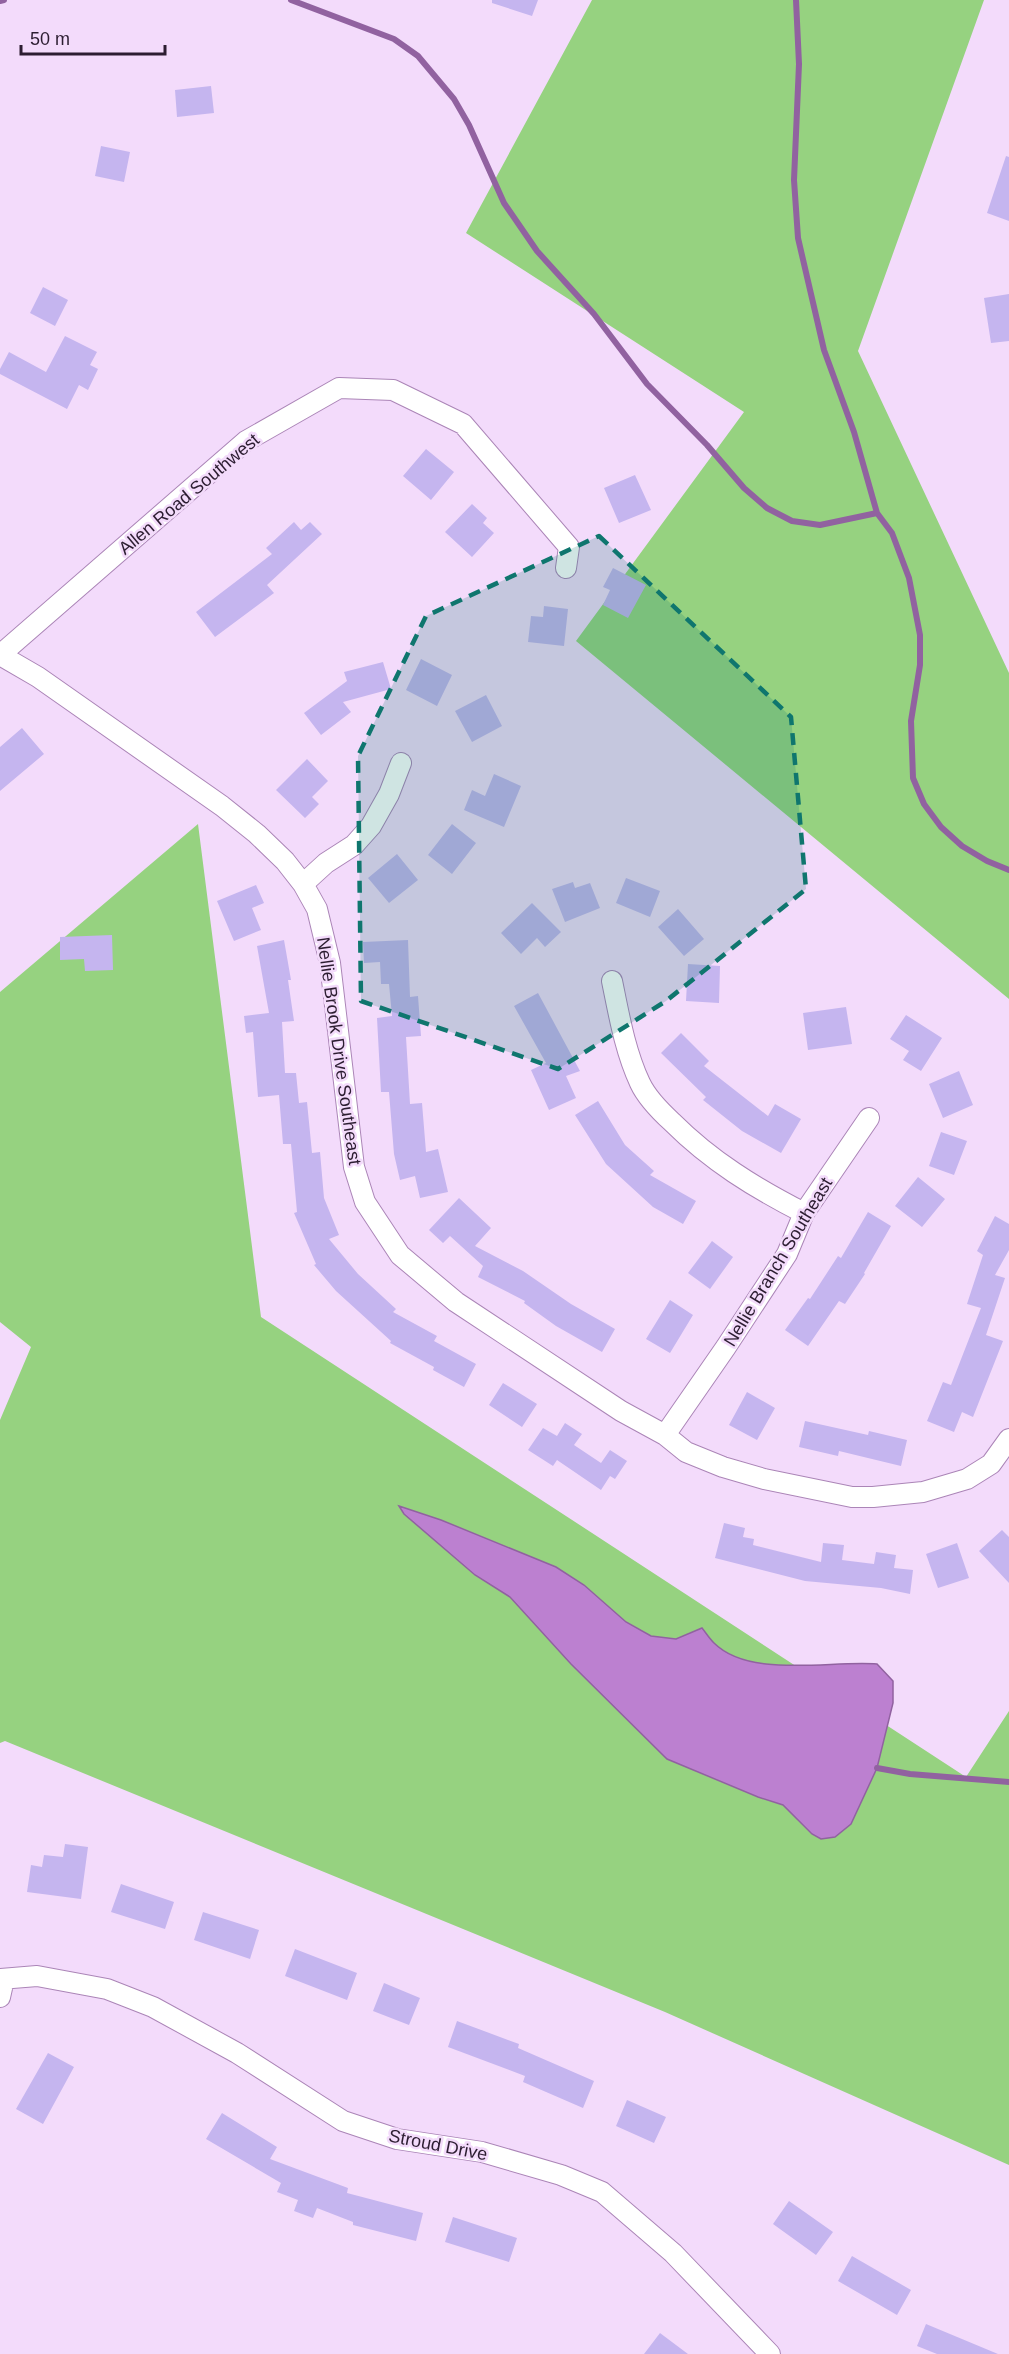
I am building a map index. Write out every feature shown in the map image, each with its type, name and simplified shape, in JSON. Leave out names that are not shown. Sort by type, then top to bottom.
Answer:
[{"type":"street","name":"Allen Road Southwest","points":[[0,655],[246,441],[339,388],[393,390],[463,424],[569,547],[566,568]]},
{"type":"street","name":"Nellie Brook Drive Southeast","points":[[0,655],[38,677],[222,806],[257,834],[285,861],[303,884],[317,909],[330,963],[354,1167],[365,1202],[400,1254],[456,1302],[621,1411],[665,1435],[686,1452],[723,1467],[764,1479],[852,1497],[923,1492],[967,1479],[991,1464],[1009,1439]]},
{"type":"street","points":[[303,884],[326,863],[354,845],[371,826],[389,794],[401,763]]},
{"type":"street","points":[[612,981],[624,1038],[640,1084],[657,1108],[716,1162],[767,1194],[804,1213]]},
{"type":"street","name":"Nellie Branch Southeast","points":[[665,1435],[787,1254],[804,1213],[869,1118]]},
{"type":"street","name":"Stroud Drive","points":[[1,1985],[37,1976],[107,1989],[153,2007],[237,2053],[343,2121],[397,2139],[482,2152],[561,2175],[602,2192],[674,2253],[770,2354]]},
{"type":"highlighted area","points":[[599,536],[791,717],[806,889],[666,1001],[558,1069],[361,1001],[358,756],[426,616]]},
{"type":"green space","points":[[592,0],[984,0],[858,351],[1009,673],[1009,999],[576,641],[744,412],[466,233]]},
{"type":"green space","points":[[198,824],[261,1317],[966,1777],[1009,1711],[1009,2165],[665,2012],[5,1741],[0,1743],[0,1420],[31,1347],[0,1322],[0,992]]},
{"type":"shaded area","points":[[399,1506],[441,1520],[556,1567],[584,1585],[626,1622],[651,1636],[676,1639],[702,1628],[714,1643],[729,1654],[748,1661],[792,1666],[877,1664],[893,1681],[893,1703],[877,1768],[851,1824],[835,1837],[821,1839],[812,1834],[783,1805],[667,1759],[571,1664],[510,1597],[475,1575],[404,1514]]},
{"type":"building","points":[[492,0],[538,0],[532,16],[492,3]]},
{"type":"building","points":[[211,86],[214,113],[177,117],[175,90]]},
{"type":"building","points":[[101,146],[130,152],[124,182],[95,176]]},
{"type":"building","points":[[1006,156],[1009,157],[1009,221],[987,213]]},
{"type":"building","points":[[43,287],[68,300],[55,326],[30,313]]},
{"type":"building","points":[[1009,294],[1009,341],[991,343],[984,298]]},
{"type":"building","points":[[65,336],[97,352],[90,365],[98,369],[88,390],[79,385],[67,409],[0,374],[0,369],[9,352],[46,372]]},
{"type":"building","points":[[426,449],[454,472],[431,500],[403,476]]},
{"type":"building","points":[[635,475],[651,510],[619,523],[604,488]]},
{"type":"building","points":[[472,504],[487,518],[483,523],[494,533],[472,557],[445,532]]},
{"type":"building","points":[[294,522],[301,530],[310,522],[322,534],[267,585],[274,593],[215,637],[196,612],[272,554],[266,548]]},
{"type":"building","points":[[613,568],[646,585],[628,618],[603,605],[610,590],[603,587]]},
{"type":"building","points":[[544,606],[568,609],[564,646],[528,642],[531,616],[543,617]]},
{"type":"building","points":[[421,659],[452,675],[437,706],[406,690]]},
{"type":"building","points":[[383,662],[391,689],[343,702],[351,712],[321,735],[304,713],[347,681],[344,672]]},
{"type":"building","points":[[486,695],[502,726],[472,742],[455,711]]},
{"type":"building","points":[[22,728],[44,754],[0,791],[0,747]]},
{"type":"building","points":[[307,759],[328,781],[312,797],[319,804],[305,818],[276,790]]},
{"type":"building","points":[[494,774],[521,786],[504,827],[464,810],[472,790],[485,796]]},
{"type":"building","points":[[452,824],[476,843],[452,874],[428,855]]},
{"type":"building","points":[[397,854],[418,880],[389,903],[368,878]]},
{"type":"building","points":[[626,878],[660,891],[650,917],[616,903]]},
{"type":"building","points":[[573,882],[575,888],[590,883],[600,908],[565,922],[552,889]]},
{"type":"building","points":[[256,885],[264,903],[252,908],[261,930],[234,941],[217,901]]},
{"type":"building","points":[[532,903],[561,932],[545,947],[537,938],[521,954],[501,933]]},
{"type":"building","points":[[678,909],[704,939],[684,956],[658,927]]},
{"type":"building","points":[[112,935],[113,970],[85,971],[84,959],[60,960],[60,937]]},
{"type":"building","points":[[284,940],[291,980],[288,980],[294,1021],[282,1022],[285,1073],[296,1073],[299,1103],[307,1102],[312,1153],[320,1152],[324,1198],[339,1235],[329,1239],[358,1274],[396,1309],[393,1312],[437,1336],[434,1341],[476,1364],[464,1387],[433,1370],[434,1367],[390,1343],[391,1341],[336,1291],[314,1265],[316,1264],[294,1213],[297,1212],[291,1144],[283,1144],[279,1095],[258,1097],[253,1032],[246,1033],[244,1016],[269,1013],[257,946]]},
{"type":"building","points":[[408,940],[410,997],[418,996],[421,1036],[406,1037],[410,1104],[422,1103],[426,1152],[438,1149],[448,1192],[420,1198],[415,1176],[400,1180],[394,1154],[389,1092],[381,1092],[377,1018],[392,1016],[389,984],[381,984],[380,962],[364,963],[363,942]]},
{"type":"building","points":[[688,964],[720,966],[719,1003],[686,1001]]},
{"type":"building","points":[[538,993],[580,1071],[566,1076],[576,1098],[549,1110],[531,1070],[546,1063],[514,1006]]},
{"type":"building","points":[[846,1007],[852,1044],[808,1050],[803,1013]]},
{"type":"building","points":[[906,1015],[942,1038],[921,1071],[903,1060],[909,1051],[890,1039]]},
{"type":"building","points":[[681,1033],[709,1061],[704,1066],[768,1116],[775,1104],[801,1119],[781,1153],[742,1131],[703,1100],[706,1097],[661,1053]]},
{"type":"building","points":[[959,1071],[973,1105],[943,1118],[929,1084]]},
{"type":"building","points":[[598,1101],[625,1145],[654,1171],[650,1175],[696,1201],[683,1224],[653,1207],[606,1164],[575,1115]]},
{"type":"building","points":[[941,1132],[967,1141],[954,1175],[929,1166]]},
{"type":"building","points":[[918,1177],[945,1199],[922,1227],[895,1206]]},
{"type":"building","points":[[459,1198],[491,1228],[475,1246],[523,1271],[571,1304],[615,1329],[602,1352],[556,1326],[524,1303],[525,1301],[478,1277],[483,1266],[450,1236],[443,1243],[429,1230]]},
{"type":"building","points":[[868,1212],[891,1226],[865,1274],[845,1304],[839,1301],[808,1346],[785,1330],[808,1298],[810,1299],[838,1256],[841,1258]]},
{"type":"building","points":[[995,1216],[1009,1224],[1009,1250],[995,1275],[1005,1278],[986,1335],[1003,1341],[973,1417],[962,1412],[954,1432],[927,1421],[943,1382],[951,1385],[981,1308],[967,1304],[983,1255],[977,1251]]},
{"type":"building","points":[[712,1241],[733,1257],[710,1289],[688,1273]]},
{"type":"building","points":[[670,1300],[693,1315],[670,1353],[646,1339]]},
{"type":"building","points":[[503,1383],[537,1404],[522,1427],[489,1405]]},
{"type":"building","points":[[747,1392],[775,1408],[757,1440],[729,1425]]},
{"type":"building","points":[[805,1421],[868,1435],[869,1431],[907,1440],[901,1466],[839,1451],[838,1456],[799,1447]]},
{"type":"building","points":[[565,1423],[582,1434],[574,1445],[601,1463],[610,1450],[627,1461],[615,1479],[610,1476],[601,1490],[557,1460],[553,1466],[528,1450],[543,1428],[557,1436]]},
{"type":"building","points":[[724,1523],[745,1528],[743,1537],[754,1539],[753,1545],[821,1562],[823,1543],[844,1545],[842,1560],[874,1564],[876,1552],[896,1555],[894,1568],[913,1570],[910,1594],[881,1588],[805,1581],[715,1558]]},
{"type":"building","points":[[1002,1530],[1009,1537],[1009,1583],[979,1551]]},
{"type":"building","points":[[957,1543],[969,1578],[938,1588],[926,1554]]},
{"type":"building","points":[[65,1844],[88,1847],[81,1899],[27,1892],[31,1865],[42,1867],[44,1855],[63,1857]]},
{"type":"building","points":[[121,1884],[174,1902],[165,1929],[111,1912]]},
{"type":"building","points":[[203,1912],[259,1930],[250,1959],[194,1940]]},
{"type":"building","points":[[295,1949],[357,1973],[347,2000],[285,1976]]},
{"type":"building","points":[[384,1983],[420,1998],[409,2025],[373,2011]]},
{"type":"building","points":[[457,2021],[519,2044],[518,2048],[594,2081],[583,2108],[523,2082],[525,2076],[448,2047]]},
{"type":"building","points":[[48,2053],[74,2067],[43,2124],[16,2109]]},
{"type":"building","points":[[627,2100],[666,2117],[654,2143],[616,2126]]},
{"type":"building","points":[[222,2113],[277,2147],[270,2159],[348,2188],[347,2193],[423,2213],[416,2241],[353,2225],[353,2222],[317,2208],[313,2218],[294,2211],[298,2200],[277,2192],[281,2183],[206,2139]]},
{"type":"building","points":[[789,2201],[833,2232],[816,2255],[773,2224]]},
{"type":"building","points":[[453,2217],[517,2238],[509,2262],[445,2242]]},
{"type":"building","points":[[852,2256],[911,2290],[897,2315],[838,2281]]},
{"type":"building","points":[[926,2324],[998,2354],[937,2354],[917,2346]]},
{"type":"building","points":[[660,2333],[688,2354],[644,2354]]},
{"type":"waterway","points":[[0,1],[4,0]]},
{"type":"waterway","points":[[291,0],[394,39],[418,56],[454,99],[469,125],[504,203],[537,251],[594,314],[647,384],[707,445],[744,488],[767,508],[792,521],[820,525],[877,513]]},
{"type":"waterway","points":[[796,0],[799,64],[794,180],[798,238],[824,350],[854,432],[877,513],[892,533],[909,578],[920,635],[920,665],[911,721],[913,778],[924,804],[941,827],[962,846],[987,861],[1009,870]]},
{"type":"waterway","points":[[877,1768],[910,1774],[1009,1782]]}]
